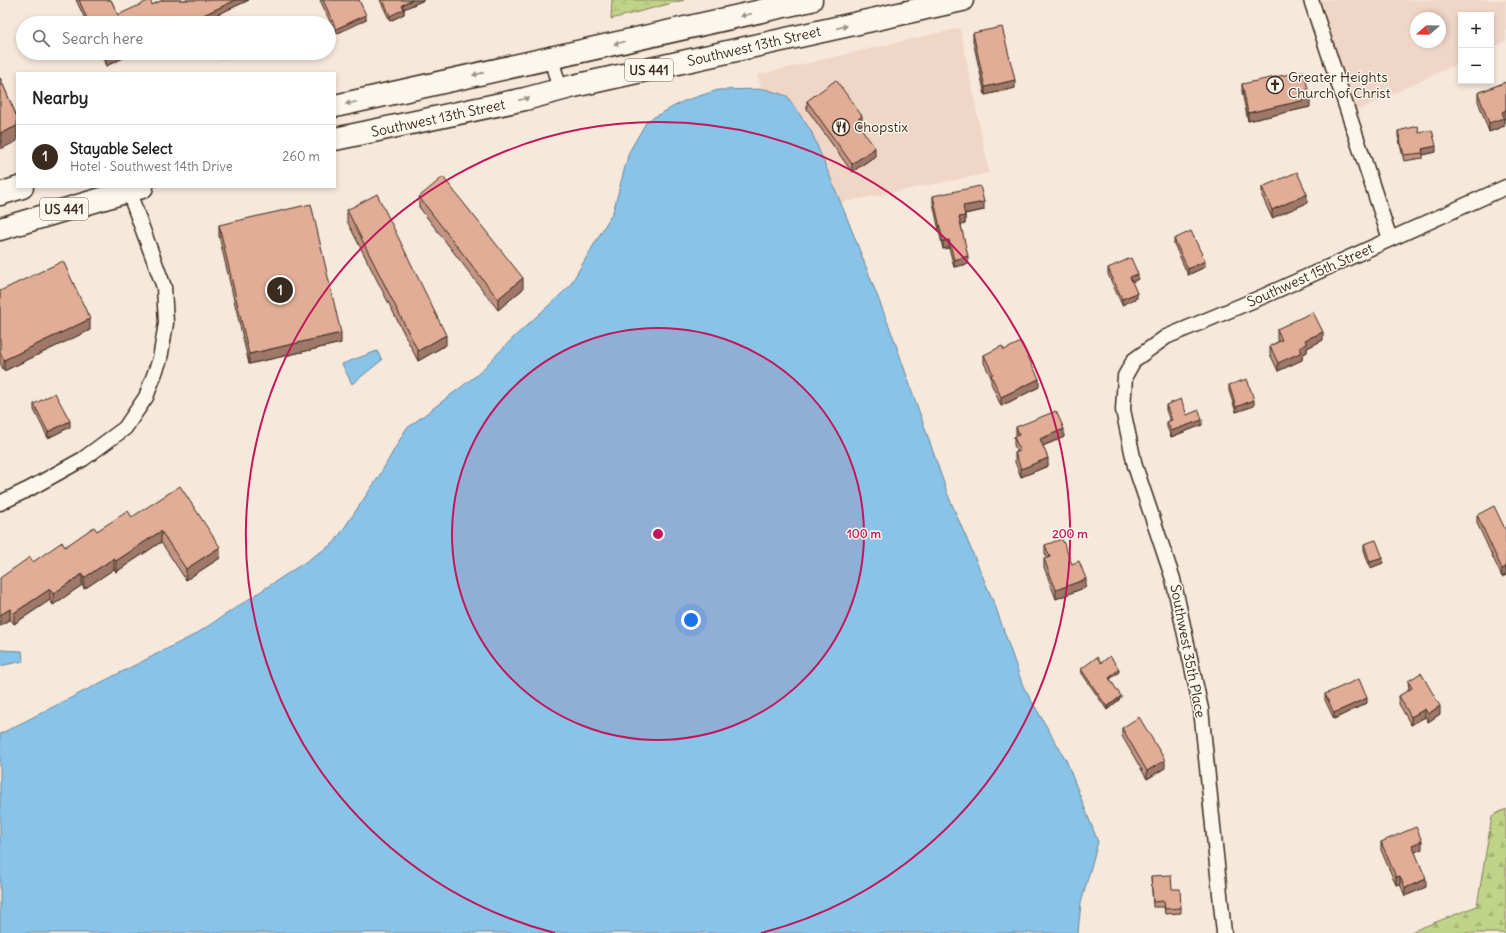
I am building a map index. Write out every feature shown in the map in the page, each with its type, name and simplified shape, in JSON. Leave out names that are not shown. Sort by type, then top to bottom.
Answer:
[{"type":"main road","name":"US 441","points":[[336,106],[551,56],[811,0]]},
{"type":"main road","name":"Southwest 13th Street","points":[[336,140],[525,99],[962,0]]},
{"type":"main road","points":[[0,194],[19,188]]},
{"type":"main road","name":"US 441","points":[[0,229],[133,188]]},
{"type":"street","points":[[1311,0],[1390,239]]},
{"type":"street","points":[[551,56],[560,90]]},
{"type":"street","name":"Southwest 15th Street","points":[[1125,376],[1134,360],[1166,336],[1264,296],[1506,187]]},
{"type":"street","points":[[0,503],[29,489],[83,459],[125,428],[146,397],[160,359],[166,323],[164,286],[133,188]]},
{"type":"street","name":"Southwest 35th Place","points":[[1125,376],[1123,410],[1135,466],[1173,579],[1201,709],[1224,933]]},
{"type":"shaded area","points":[[1317,0],[1506,0],[1506,41],[1494,47],[1494,12],[1458,12],[1458,63],[1350,114]]},
{"type":"shaded area","points":[[960,28],[989,173],[815,208],[764,97],[757,75]]},
{"type":"green space","points":[[612,0],[684,0],[611,19]]},
{"type":"green space","points":[[1506,809],[1506,933],[1408,933],[1477,906],[1492,816]]},
{"type":"water","points":[[765,89],[787,96],[811,131],[894,339],[948,495],[996,608],[1023,686],[1066,760],[1098,842],[1081,903],[1078,933],[0,933],[0,734],[196,634],[334,543],[378,478],[406,429],[477,375],[514,337],[569,287],[613,212],[629,152],[647,121],[684,101],[718,90]]},
{"type":"water","points":[[377,351],[382,360],[352,384],[342,364]]},
{"type":"water","points":[[0,650],[22,651],[23,661],[0,666]]},
{"type":"building","points":[[79,0],[111,0],[118,15],[150,0],[152,5],[163,0],[236,0],[201,16],[86,16]]},
{"type":"building","points":[[323,0],[359,0],[366,15],[336,29],[336,16],[330,16]]},
{"type":"building","points":[[383,0],[412,0],[402,5],[404,9],[390,16]]},
{"type":"building","points":[[1002,27],[1015,80],[985,87],[973,33]]},
{"type":"building","points":[[1304,71],[1310,99],[1248,113],[1242,84]]},
{"type":"building","points":[[0,78],[16,115],[16,126],[1,133]]},
{"type":"building","points":[[836,80],[862,116],[856,121],[875,148],[852,164],[807,101]]},
{"type":"building","points":[[1506,82],[1506,110],[1502,112],[1504,118],[1489,123],[1478,93]]},
{"type":"building","points":[[1418,126],[1419,133],[1432,130],[1436,146],[1422,149],[1423,153],[1404,155],[1398,131]]},
{"type":"building","points":[[1297,172],[1307,194],[1272,210],[1262,187]]},
{"type":"building","points":[[443,177],[523,278],[498,299],[419,197]]},
{"type":"building","points":[[980,186],[984,202],[963,206],[965,216],[959,217],[968,256],[954,260],[949,240],[943,241],[933,196]]},
{"type":"building","points":[[377,194],[446,335],[418,351],[347,210]]},
{"type":"building","points":[[311,204],[341,333],[249,354],[219,225]]},
{"type":"building","points":[[1191,231],[1205,261],[1188,269],[1174,239]]},
{"type":"building","points":[[1131,258],[1138,274],[1130,277],[1137,293],[1122,299],[1108,268]]},
{"type":"building","points":[[63,261],[90,319],[4,360],[0,352],[0,291]]},
{"type":"building","points":[[1313,312],[1323,332],[1305,340],[1307,344],[1299,348],[1302,352],[1278,363],[1270,346],[1282,340],[1277,329]]},
{"type":"building","points":[[1021,342],[1039,379],[1001,397],[991,375],[993,374],[984,355],[1002,346],[1004,350]]},
{"type":"building","points":[[1247,379],[1254,400],[1236,407],[1229,385]]},
{"type":"building","points":[[55,393],[70,421],[48,432],[34,404]]},
{"type":"building","points":[[1181,399],[1187,415],[1199,410],[1202,420],[1171,431],[1167,422],[1172,420],[1166,405]]},
{"type":"building","points":[[1056,411],[1064,429],[1040,439],[1048,458],[1021,469],[1015,453],[1020,451],[1014,437],[1019,435],[1016,427]]},
{"type":"building","points":[[180,486],[220,547],[186,569],[161,531],[116,561],[114,558],[84,578],[82,574],[53,594],[50,589],[14,613],[10,609],[0,615],[0,578],[30,557],[33,562],[62,542],[65,547],[94,527],[97,531],[128,511],[132,517]]},
{"type":"building","points":[[1494,506],[1506,531],[1506,567],[1502,569],[1477,515]]},
{"type":"building","points":[[1062,539],[1072,564],[1079,561],[1086,579],[1056,590],[1044,559],[1050,557],[1045,545]]},
{"type":"building","points":[[1376,540],[1383,558],[1370,562],[1364,544]]},
{"type":"building","points":[[1110,656],[1119,669],[1109,678],[1121,696],[1107,707],[1081,669],[1097,657],[1101,663]]},
{"type":"building","points":[[1421,673],[1440,706],[1428,714],[1425,709],[1411,717],[1399,696],[1412,688],[1408,681]]},
{"type":"building","points":[[1359,679],[1367,698],[1334,713],[1325,694]]},
{"type":"building","points":[[1139,717],[1165,760],[1147,771],[1122,728]]},
{"type":"building","points":[[1416,827],[1422,841],[1412,845],[1426,879],[1405,888],[1400,876],[1396,877],[1381,842]]},
{"type":"building","points":[[1171,875],[1172,889],[1180,889],[1181,908],[1165,909],[1164,901],[1153,902],[1151,876]]},
{"type":"place","name":"Greater Heights Church of Christ","points":[[1275,85]]},
{"type":"place","name":"Chopstix","points":[[841,127]]},
{"type":"place","name":"Stayable Select","points":[[280,290]]}]
